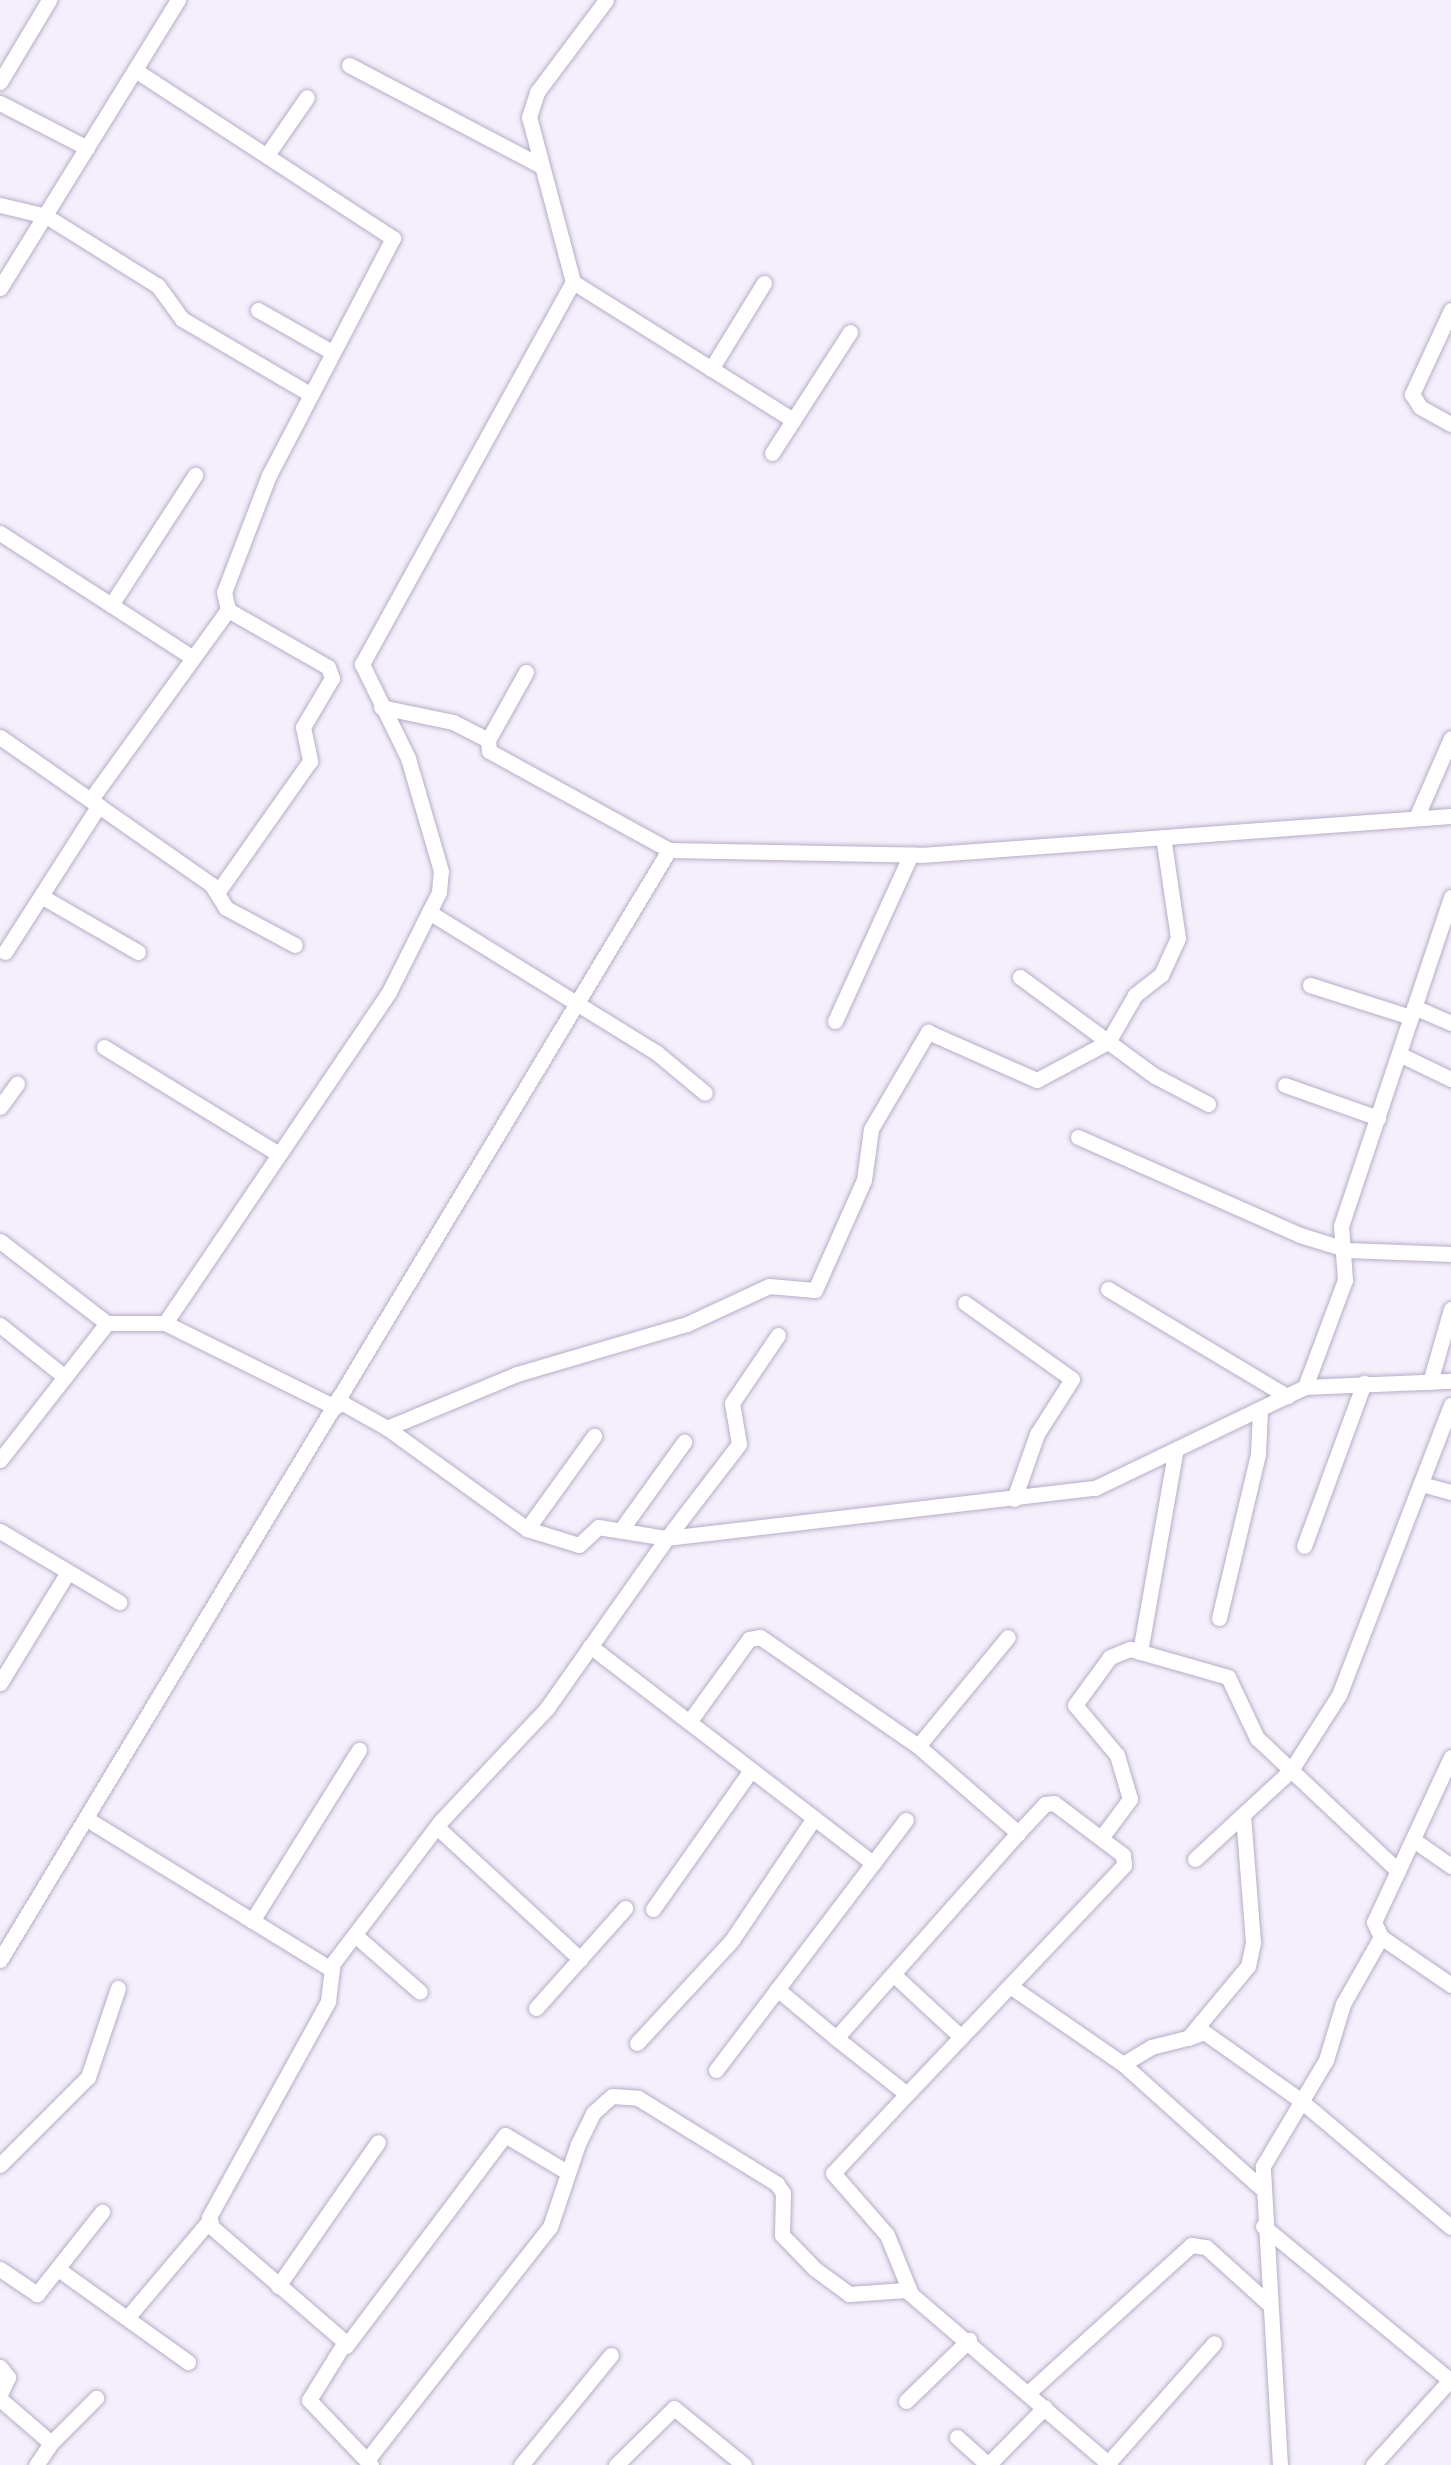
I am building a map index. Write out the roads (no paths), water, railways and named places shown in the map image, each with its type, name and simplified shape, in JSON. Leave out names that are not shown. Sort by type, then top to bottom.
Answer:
[{"type":"street","points":[[0,82],[49,0]]},
{"type":"street","points":[[0,288],[178,0]]},
{"type":"street","points":[[606,0],[531,104],[541,166],[573,282],[793,420]]},
{"type":"street","points":[[349,65],[541,166]]},
{"type":"street","points":[[135,70],[393,238],[310,394],[224,592],[228,610],[332,672],[362,668]]},
{"type":"street","points":[[267,155],[308,97]]},
{"type":"street","points":[[0,103],[88,148]]},
{"type":"street","points":[[0,204],[46,216],[158,286],[182,319],[310,394]]},
{"type":"street","points":[[362,668],[573,282]]},
{"type":"street","points":[[712,369],[764,283]]},
{"type":"street","points":[[258,310],[332,352]]},
{"type":"street","points":[[1451,310],[1412,394],[1420,407],[1451,424]]},
{"type":"street","points":[[772,453],[850,332]]},
{"type":"street","points":[[111,605],[195,475]]},
{"type":"street","points":[[0,533],[193,658]]},
{"type":"street","points":[[5,952],[95,802],[228,610]]},
{"type":"street","points":[[165,1323],[276,1153],[389,992],[429,912],[441,872],[408,758],[362,668]]},
{"type":"street","points":[[217,894],[310,760],[303,728],[332,672]]},
{"type":"street","points":[[526,672],[488,740],[489,751],[669,850],[911,854],[1451,816]]},
{"type":"street","points":[[381,706],[453,722],[488,740]]},
{"type":"street","points":[[0,737],[95,802],[217,894],[226,908],[295,946]]},
{"type":"street","points":[[1416,818],[1451,738]]},
{"type":"street","points":[[387,1428],[517,1374],[687,1324],[769,1286],[816,1290],[864,1180],[870,1129],[928,1032],[1037,1080],[1108,1042],[1177,945],[1163,837]]},
{"type":"street","points":[[0,1960],[669,850]]},
{"type":"street","points":[[835,1021],[911,854]]},
{"type":"street","points":[[41,896],[138,952]]},
{"type":"street","points":[[1305,1387],[1345,1280],[1342,1226],[1451,897]]},
{"type":"street","points":[[429,912],[657,1053],[706,1094]]},
{"type":"street","points":[[1020,977],[1108,1042],[1208,1104]]},
{"type":"street","points":[[1310,985],[1451,1022]]},
{"type":"street","points":[[104,1047],[276,1153]]},
{"type":"street","points":[[1399,1054],[1451,1079]]},
{"type":"street","points":[[0,1107],[17,1084]]},
{"type":"street","points":[[1285,1085],[1378,1118]]},
{"type":"street","points":[[1078,1137],[1300,1236],[1346,1249],[1451,1254]]},
{"type":"street","points":[[0,1241],[107,1323],[165,1323],[387,1428],[527,1529],[580,1544],[598,1526],[623,1527],[667,1538],[1014,1499],[1116,1482],[1305,1387],[1451,1381]]},
{"type":"street","points":[[1108,1290],[1287,1396]]},
{"type":"street","points":[[966,1303],[1072,1379],[1037,1434],[1014,1499]]},
{"type":"street","points":[[1430,1382],[1451,1308]]},
{"type":"street","points":[[0,1460],[107,1323]]},
{"type":"street","points":[[0,1325],[64,1377]]},
{"type":"street","points":[[127,2318],[208,2222],[328,2001],[331,1970],[355,1935],[436,1826],[539,1718],[739,1444],[732,1403],[778,1335]]},
{"type":"street","points":[[1304,1546],[1364,1384]]},
{"type":"street","points":[[1196,1859],[1291,1770],[1350,1674],[1451,1405]]},
{"type":"street","points":[[1219,1618],[1258,1454],[1260,1410]]},
{"type":"street","points":[[527,1529],[594,1436]]},
{"type":"street","points":[[623,1527],[684,1442]]},
{"type":"street","points":[[1140,1652],[1175,1454]]},
{"type":"street","points":[[1421,1484],[1451,1492]]},
{"type":"street","points":[[0,1531],[119,1602]]},
{"type":"street","points":[[0,1683],[68,1572]]},
{"type":"street","points":[[689,1722],[749,1640],[760,1636],[918,1746],[1018,1834]]},
{"type":"street","points":[[918,1746],[1008,1636]]},
{"type":"street","points":[[590,1646],[873,1863]]},
{"type":"street","points":[[1100,1838],[1130,1799],[1117,1756],[1079,1712],[1076,1700],[1110,1657],[1140,1652],[1228,1677],[1249,1729],[1398,1872]]},
{"type":"street","points":[[252,1921],[359,1750]]},
{"type":"street","points":[[1280,2465],[1260,2187],[1269,2148],[1332,2048],[1343,2004],[1381,1937],[1376,1912],[1414,1841],[1451,1756]]},
{"type":"street","points":[[653,1909],[751,1770]]},
{"type":"street","points":[[836,2038],[1049,1802],[1123,1854],[1124,1865],[833,2173],[887,2234],[910,2294]]},
{"type":"street","points":[[1188,2038],[1252,1954],[1243,1815]]},
{"type":"street","points":[[637,2043],[732,1940],[814,1818]]},
{"type":"street","points":[[86,1819],[331,1970]]},
{"type":"street","points":[[716,2070],[906,1820]]},
{"type":"street","points":[[436,1826],[580,1959]]},
{"type":"street","points":[[1414,1841],[1451,1866]]},
{"type":"street","points":[[536,2008],[625,1908]]},
{"type":"street","points":[[355,1935],[420,1992]]},
{"type":"street","points":[[1381,1937],[1451,1985]]},
{"type":"street","points":[[892,1974],[962,2037]]},
{"type":"street","points":[[1010,1986],[1124,2064],[1260,2187]]},
{"type":"street","points":[[0,2165],[88,2077],[118,1988]]},
{"type":"street","points":[[777,1989],[908,2094]]},
{"type":"street","points":[[1124,2064],[1152,2047],[1204,2032],[1300,2100],[1446,2223],[1451,2202]]},
{"type":"street","points":[[567,2172],[505,2135],[309,2400],[369,2463],[550,2228],[567,2172],[594,2113],[612,2096],[638,2098],[781,2188],[784,2240],[846,2292],[896,2288],[910,2294],[969,2340],[1109,2464],[1214,2343]]},
{"type":"street","points":[[278,2286],[378,2142]]},
{"type":"street","points":[[0,2269],[32,2294],[58,2269],[102,2212]]},
{"type":"street","points":[[208,2222],[346,2346]]},
{"type":"street","points":[[1263,2226],[1450,2381],[1373,2465]]},
{"type":"street","points":[[1028,2393],[1191,2244],[1206,2247],[1268,2303]]},
{"type":"street","points":[[58,2269],[188,2362]]},
{"type":"street","points":[[906,2401],[969,2340]]},
{"type":"street","points":[[521,2465],[611,2356]]},
{"type":"street","points":[[0,2367],[8,2377],[0,2396],[51,2443]]},
{"type":"street","points":[[36,2465],[51,2443],[96,2398]]},
{"type":"street","points":[[957,2437],[988,2465],[1045,2407]]},
{"type":"street","points":[[616,2465],[674,2408],[744,2465]]}]
